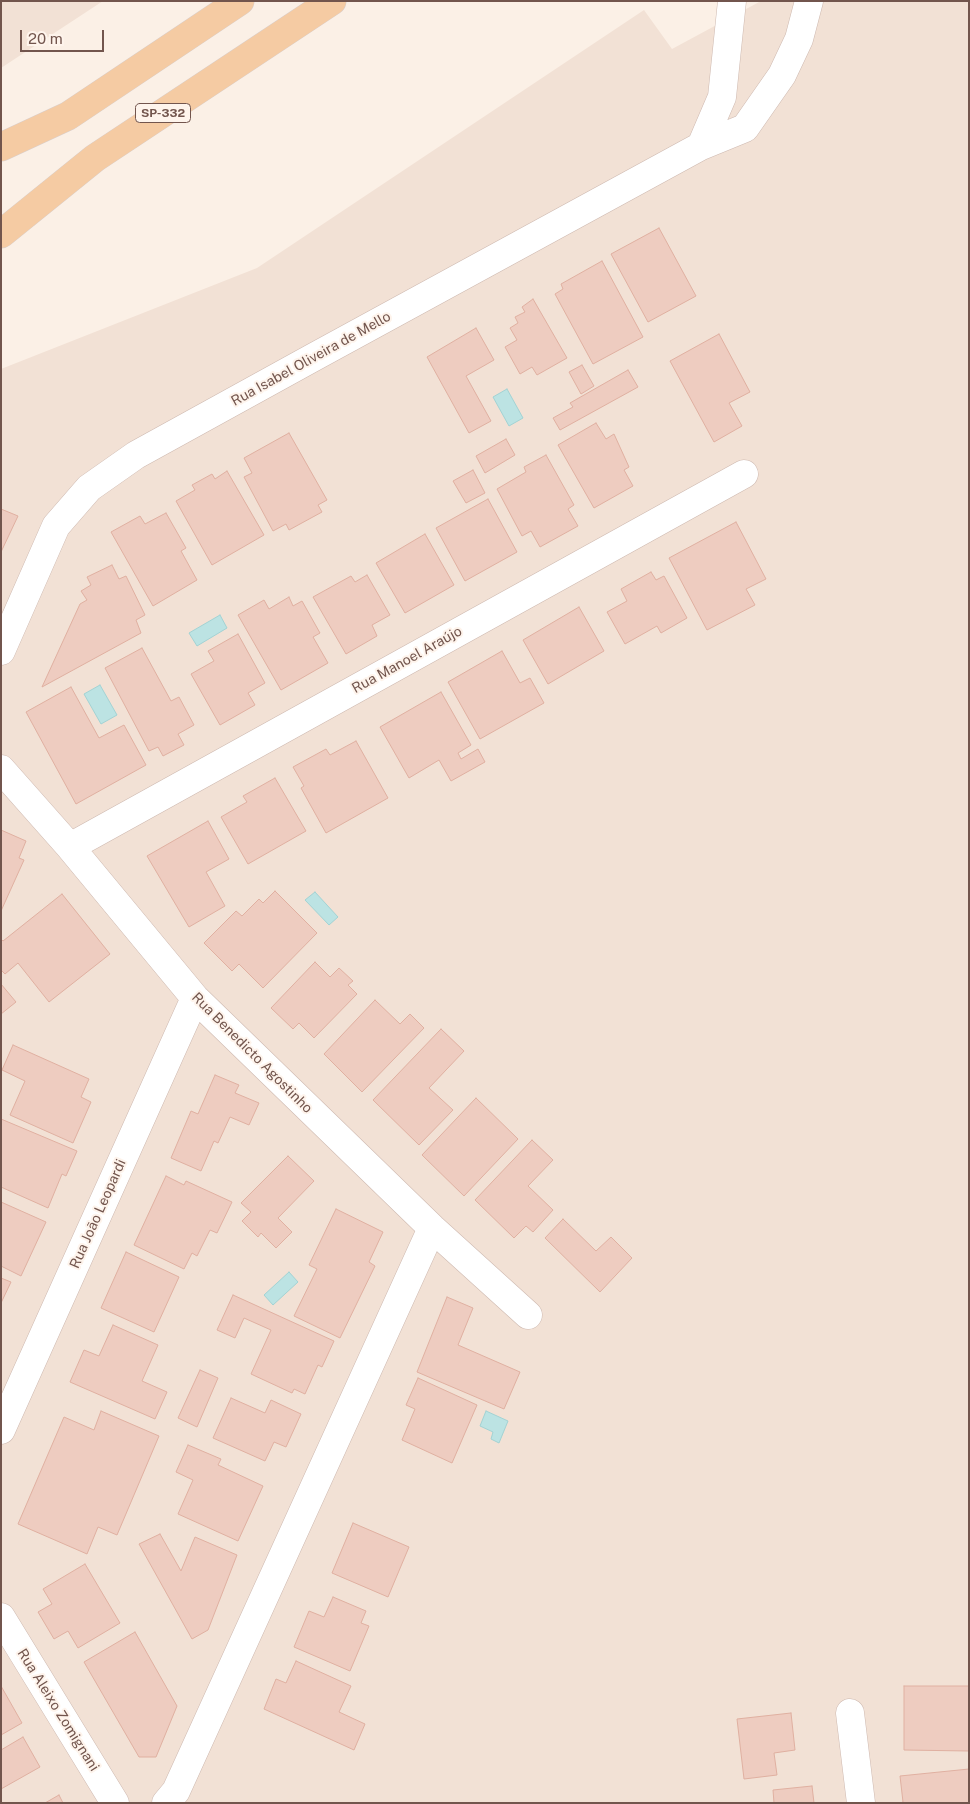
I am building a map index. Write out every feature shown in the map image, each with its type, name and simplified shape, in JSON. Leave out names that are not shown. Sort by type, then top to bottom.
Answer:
[{"type":"main road","points":[[1,147],[68,116],[240,1]]},
{"type":"main road","name":"SP-332","points":[[1,234],[95,158],[332,1]]},
{"type":"street","points":[[702,146],[722,97],[732,1]]},
{"type":"street","name":"Rua Isabel Oliveira de Mello","points":[[1,651],[56,526],[89,488],[136,455],[702,146],[745,128],[782,75],[799,39],[808,1]]},
{"type":"street","name":"Rua Manoel Araújo","points":[[70,847],[744,474]]},
{"type":"street","name":"Rua Benedicto Agostinho","points":[[1,769],[70,847],[195,998],[432,1228],[528,1315]]},
{"type":"street","name":"Rua João Leopardi","points":[[1,1430],[195,998]]},
{"type":"street","points":[[166,1803],[176,1791],[432,1228]]},
{"type":"street","name":"Rua Aleixo Zomignani","points":[[1,1617],[116,1803]]},
{"type":"street","points":[[850,1713],[861,1803]]},
{"type":"shaded area","points":[[1,1],[103,1],[1,68]]},
{"type":"shaded area","points":[[761,1],[969,1],[969,1803],[1,1803],[1,369],[257,268],[644,10],[672,49]]},
{"type":"water","points":[[507,389],[523,418],[509,426],[493,397]]},
{"type":"water","points":[[220,615],[227,628],[197,646],[189,633]]},
{"type":"water","points":[[100,685],[117,715],[101,724],[84,694]]},
{"type":"water","points":[[315,892],[338,917],[329,925],[305,900]]},
{"type":"water","points":[[289,1272],[298,1282],[273,1305],[264,1295]]},
{"type":"water","points":[[486,1411],[508,1421],[499,1443],[491,1439],[493,1432],[480,1426]]},
{"type":"building","points":[[659,228],[696,296],[648,322],[611,254]]},
{"type":"building","points":[[602,261],[643,337],[593,364],[555,294],[563,289],[561,284]]},
{"type":"building","points":[[533,299],[567,358],[537,375],[532,367],[520,374],[505,347],[517,340],[510,328],[518,323],[515,317],[525,312],[522,307]]},
{"type":"building","points":[[476,328],[494,360],[466,376],[491,421],[469,433],[427,357]]},
{"type":"building","points":[[719,334],[750,392],[729,403],[742,426],[714,442],[670,361]]},
{"type":"building","points":[[582,365],[594,386],[581,394],[569,372]]},
{"type":"building","points":[[628,370],[638,387],[560,430],[553,418],[573,407],[570,403]]},
{"type":"building","points":[[596,423],[606,439],[614,434],[629,467],[624,470],[633,486],[594,508],[558,445]]},
{"type":"building","points":[[289,433],[327,500],[318,505],[322,512],[289,530],[286,524],[273,531],[244,477],[252,473],[244,458]]},
{"type":"building","points":[[506,439],[515,455],[485,473],[476,456]]},
{"type":"building","points":[[546,455],[574,505],[568,509],[578,526],[540,547],[531,531],[522,536],[497,489],[526,472],[524,467]]},
{"type":"building","points":[[473,470],[485,493],[466,503],[453,481]]},
{"type":"building","points":[[227,471],[264,535],[212,565],[176,501],[195,490],[192,485],[212,474],[215,479]]},
{"type":"building","points":[[488,499],[517,552],[465,581],[436,528]]},
{"type":"building","points":[[1,509],[18,516],[1,552]]},
{"type":"building","points":[[166,513],[186,548],[181,551],[197,580],[153,606],[111,532],[140,516],[145,524]]},
{"type":"building","points":[[736,522],[766,579],[746,589],[755,605],[707,630],[669,558]]},
{"type":"building","points":[[425,534],[454,585],[405,613],[376,563]]},
{"type":"building","points":[[112,565],[119,579],[126,576],[145,615],[136,620],[141,633],[42,687],[80,604],[87,600],[81,591],[91,585],[87,577]]},
{"type":"building","points":[[651,572],[656,580],[664,576],[687,618],[661,633],[657,626],[625,644],[607,612],[627,601],[621,589]]},
{"type":"building","points":[[367,575],[390,615],[372,625],[377,636],[346,654],[313,597],[351,576],[355,582]]},
{"type":"building","points":[[289,597],[293,606],[302,601],[320,633],[313,637],[328,663],[281,690],[238,615],[264,600],[269,609]]},
{"type":"building","points":[[579,607],[604,651],[548,684],[523,640]]},
{"type":"building","points":[[238,634],[265,683],[248,693],[255,705],[220,725],[191,674],[214,661],[208,651]]},
{"type":"building","points":[[142,648],[171,701],[179,697],[194,725],[178,734],[184,745],[163,756],[158,747],[149,751],[105,668]]},
{"type":"building","points":[[502,651],[520,683],[530,678],[544,703],[480,739],[448,682]]},
{"type":"building","points":[[71,687],[99,738],[124,725],[146,765],[76,804],[26,712]]},
{"type":"building","points":[[441,692],[471,745],[458,753],[461,759],[478,749],[485,762],[451,781],[439,760],[409,778],[380,727]]},
{"type":"building","points":[[356,741],[388,798],[326,833],[301,788],[304,786],[293,767],[326,749],[330,755]]},
{"type":"building","points":[[275,778],[306,831],[248,864],[221,817],[247,802],[243,796]]},
{"type":"building","points":[[208,821],[229,859],[206,872],[225,906],[189,927],[147,856]]},
{"type":"building","points":[[1,830],[26,841],[19,858],[24,860],[1,911]]},
{"type":"building","points":[[275,891],[317,933],[263,988],[239,964],[232,971],[204,943],[236,911],[242,916],[259,899],[263,903]]},
{"type":"building","points":[[62,894],[110,954],[49,1002],[18,963],[5,974],[1,970],[1,939],[3,941]]},
{"type":"building","points":[[315,962],[330,977],[339,968],[353,981],[348,985],[357,994],[314,1038],[299,1023],[293,1029],[271,1008]]},
{"type":"building","points":[[1,984],[16,1002],[1,1014]]},
{"type":"building","points":[[375,1000],[400,1024],[410,1014],[424,1028],[362,1092],[324,1054]]},
{"type":"building","points":[[441,1029],[464,1051],[429,1088],[453,1110],[419,1145],[373,1100]]},
{"type":"building","points":[[13,1045],[89,1079],[81,1097],[91,1102],[73,1143],[10,1115],[25,1081],[2,1070]]},
{"type":"building","points":[[215,1075],[239,1085],[235,1093],[259,1103],[249,1125],[230,1117],[218,1143],[214,1141],[201,1171],[171,1158],[191,1111],[198,1114]]},
{"type":"building","points":[[476,1098],[518,1139],[464,1196],[422,1155]]},
{"type":"building","points":[[1,1119],[77,1151],[66,1176],[62,1174],[48,1208],[1,1187]]},
{"type":"building","points":[[532,1140],[553,1160],[528,1186],[553,1210],[533,1232],[526,1226],[514,1238],[475,1200]]},
{"type":"building","points":[[288,1156],[314,1181],[278,1218],[292,1232],[276,1248],[261,1233],[258,1237],[242,1221],[251,1212],[241,1203]]},
{"type":"building","points":[[166,1176],[184,1185],[186,1181],[232,1202],[217,1233],[210,1230],[197,1256],[192,1253],[184,1269],[134,1245]]},
{"type":"building","points":[[1,1202],[46,1222],[21,1276],[1,1266]]},
{"type":"building","points":[[336,1209],[383,1232],[369,1262],[375,1266],[340,1338],[294,1316],[317,1269],[309,1265]]},
{"type":"building","points":[[563,1219],[596,1251],[611,1237],[632,1258],[600,1292],[545,1238]]},
{"type":"building","points":[[126,1252],[179,1277],[154,1332],[101,1308]]},
{"type":"building","points":[[1,1278],[11,1282],[1,1303]]},
{"type":"building","points":[[233,1295],[334,1341],[322,1367],[318,1365],[305,1394],[294,1389],[292,1393],[251,1374],[271,1330],[244,1318],[235,1338],[217,1330]]},
{"type":"building","points":[[447,1297],[473,1308],[458,1345],[520,1372],[504,1409],[417,1372]]},
{"type":"building","points":[[113,1325],[158,1345],[142,1381],[167,1392],[155,1419],[70,1382],[84,1350],[99,1356]]},
{"type":"building","points":[[200,1370],[218,1378],[197,1427],[178,1418]]},
{"type":"building","points":[[418,1378],[477,1405],[452,1463],[402,1440],[415,1409],[406,1405]]},
{"type":"building","points":[[231,1398],[265,1413],[271,1400],[301,1414],[286,1447],[274,1442],[265,1461],[213,1438]]},
{"type":"building","points":[[101,1411],[159,1436],[117,1535],[98,1527],[87,1554],[18,1524],[64,1417],[94,1430]]},
{"type":"building","points":[[188,1445],[221,1459],[218,1465],[263,1486],[238,1541],[178,1514],[193,1480],[176,1472]]},
{"type":"building","points":[[353,1523],[409,1547],[388,1597],[332,1573]]},
{"type":"building","points":[[160,1534],[181,1571],[195,1537],[237,1555],[208,1630],[192,1639],[139,1544]]},
{"type":"building","points":[[85,1564],[120,1623],[78,1648],[68,1631],[54,1639],[38,1612],[52,1604],[43,1589]]},
{"type":"building","points":[[333,1597],[366,1611],[361,1623],[369,1626],[350,1671],[294,1647],[309,1611],[324,1617]]},
{"type":"building","points":[[135,1632],[177,1706],[156,1757],[139,1757],[84,1662]]},
{"type":"building","points":[[296,1661],[351,1686],[339,1712],[365,1724],[354,1750],[264,1709],[276,1679],[286,1683]]},
{"type":"building","points":[[1,1686],[22,1723],[1,1735]]},
{"type":"building","points":[[904,1686],[969,1686],[969,1751],[904,1750]]},
{"type":"building","points":[[791,1713],[795,1750],[774,1753],[777,1775],[744,1779],[737,1719]]},
{"type":"building","points":[[23,1737],[40,1767],[1,1789],[1,1750]]},
{"type":"building","points":[[969,1769],[969,1803],[900,1803],[903,1802],[900,1776]]},
{"type":"building","points":[[812,1786],[814,1803],[774,1803],[773,1790]]},
{"type":"building","points":[[59,1795],[63,1803],[45,1803]]}]
